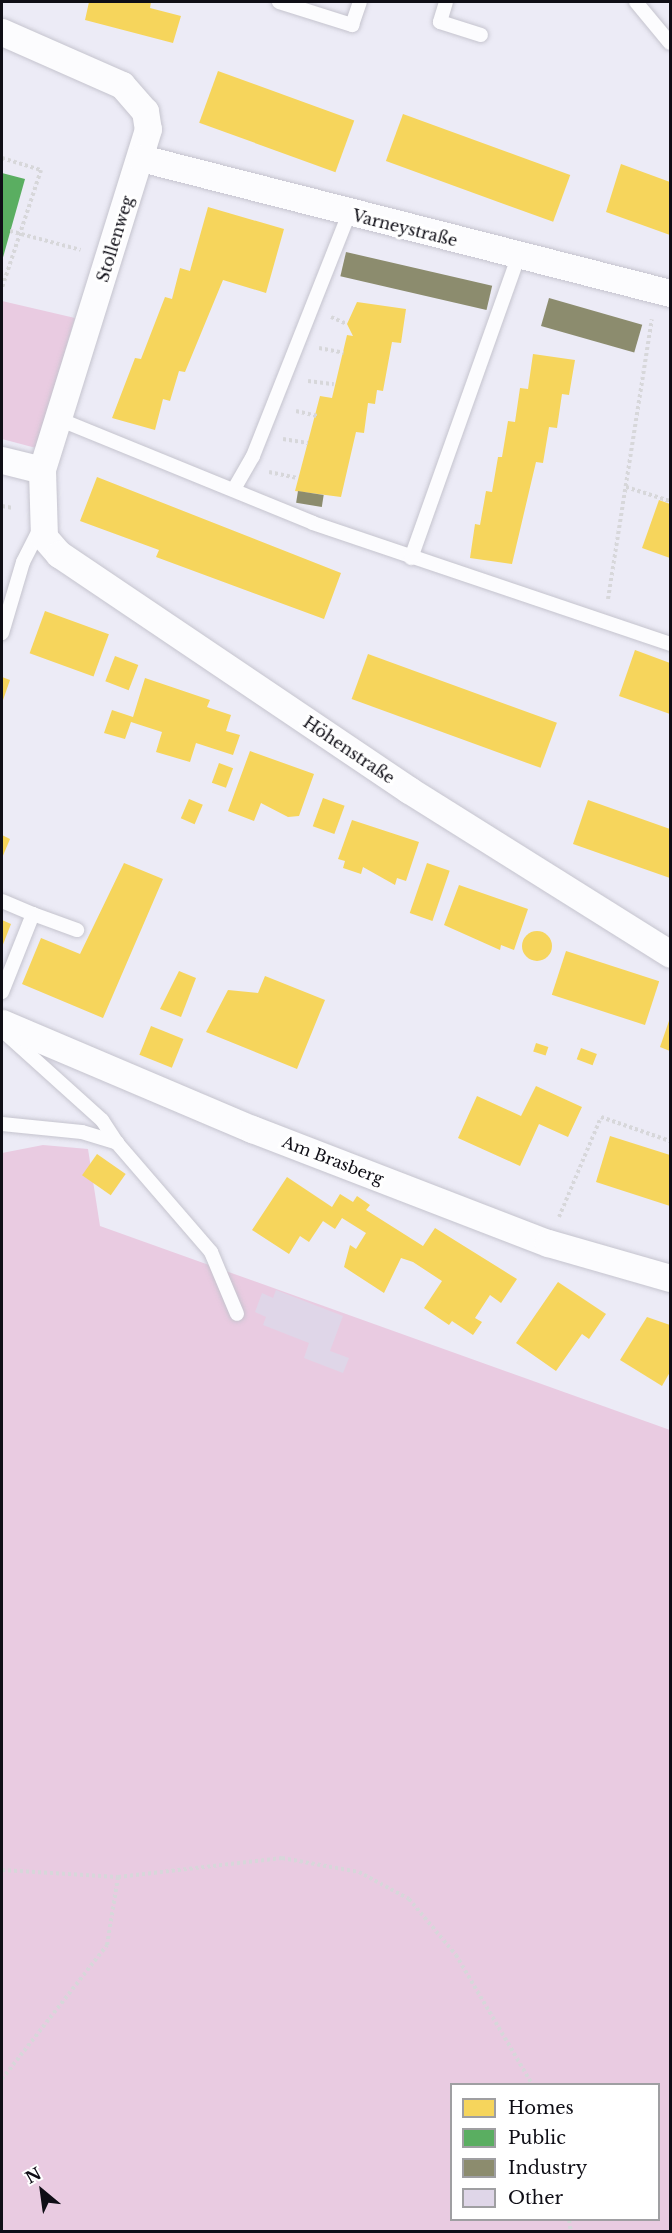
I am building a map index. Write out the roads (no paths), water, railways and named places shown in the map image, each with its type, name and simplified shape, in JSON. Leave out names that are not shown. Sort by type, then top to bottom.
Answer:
[{"type":"street","name":"Stollenweg","points":[[2,32],[135,94],[148,129],[61,420],[42,470],[40,529]]},
{"type":"street","name":"Varneystraße","points":[[141,158],[349,214],[665,291]]},
{"type":"street","points":[[2,460],[42,470]]},
{"type":"street","name":"Höhenstraße","points":[[40,529],[59,554],[409,790],[670,954]]},
{"type":"street","name":"Am Brasberg","points":[[2,1023],[252,1129],[548,1243],[670,1278]]},
{"type":"lane","points":[[279,2],[352,25],[360,2]]},
{"type":"lane","points":[[446,2],[440,22],[481,35]]},
{"type":"lane","points":[[636,2],[670,43]]},
{"type":"lane","points":[[234,489],[253,456],[349,214]]},
{"type":"lane","points":[[411,558],[519,255]]},
{"type":"lane","points":[[61,420],[411,558],[601,619],[670,644]]},
{"type":"lane","points":[[2,633],[23,562],[40,529]]},
{"type":"lane","points":[[2,901],[77,930]]},
{"type":"lane","points":[[2,992],[33,914]]},
{"type":"lane","points":[[2,1029],[102,1120],[117,1143],[211,1252],[237,1314]]},
{"type":"lane","points":[[2,1124],[82,1132],[117,1143]]}]
